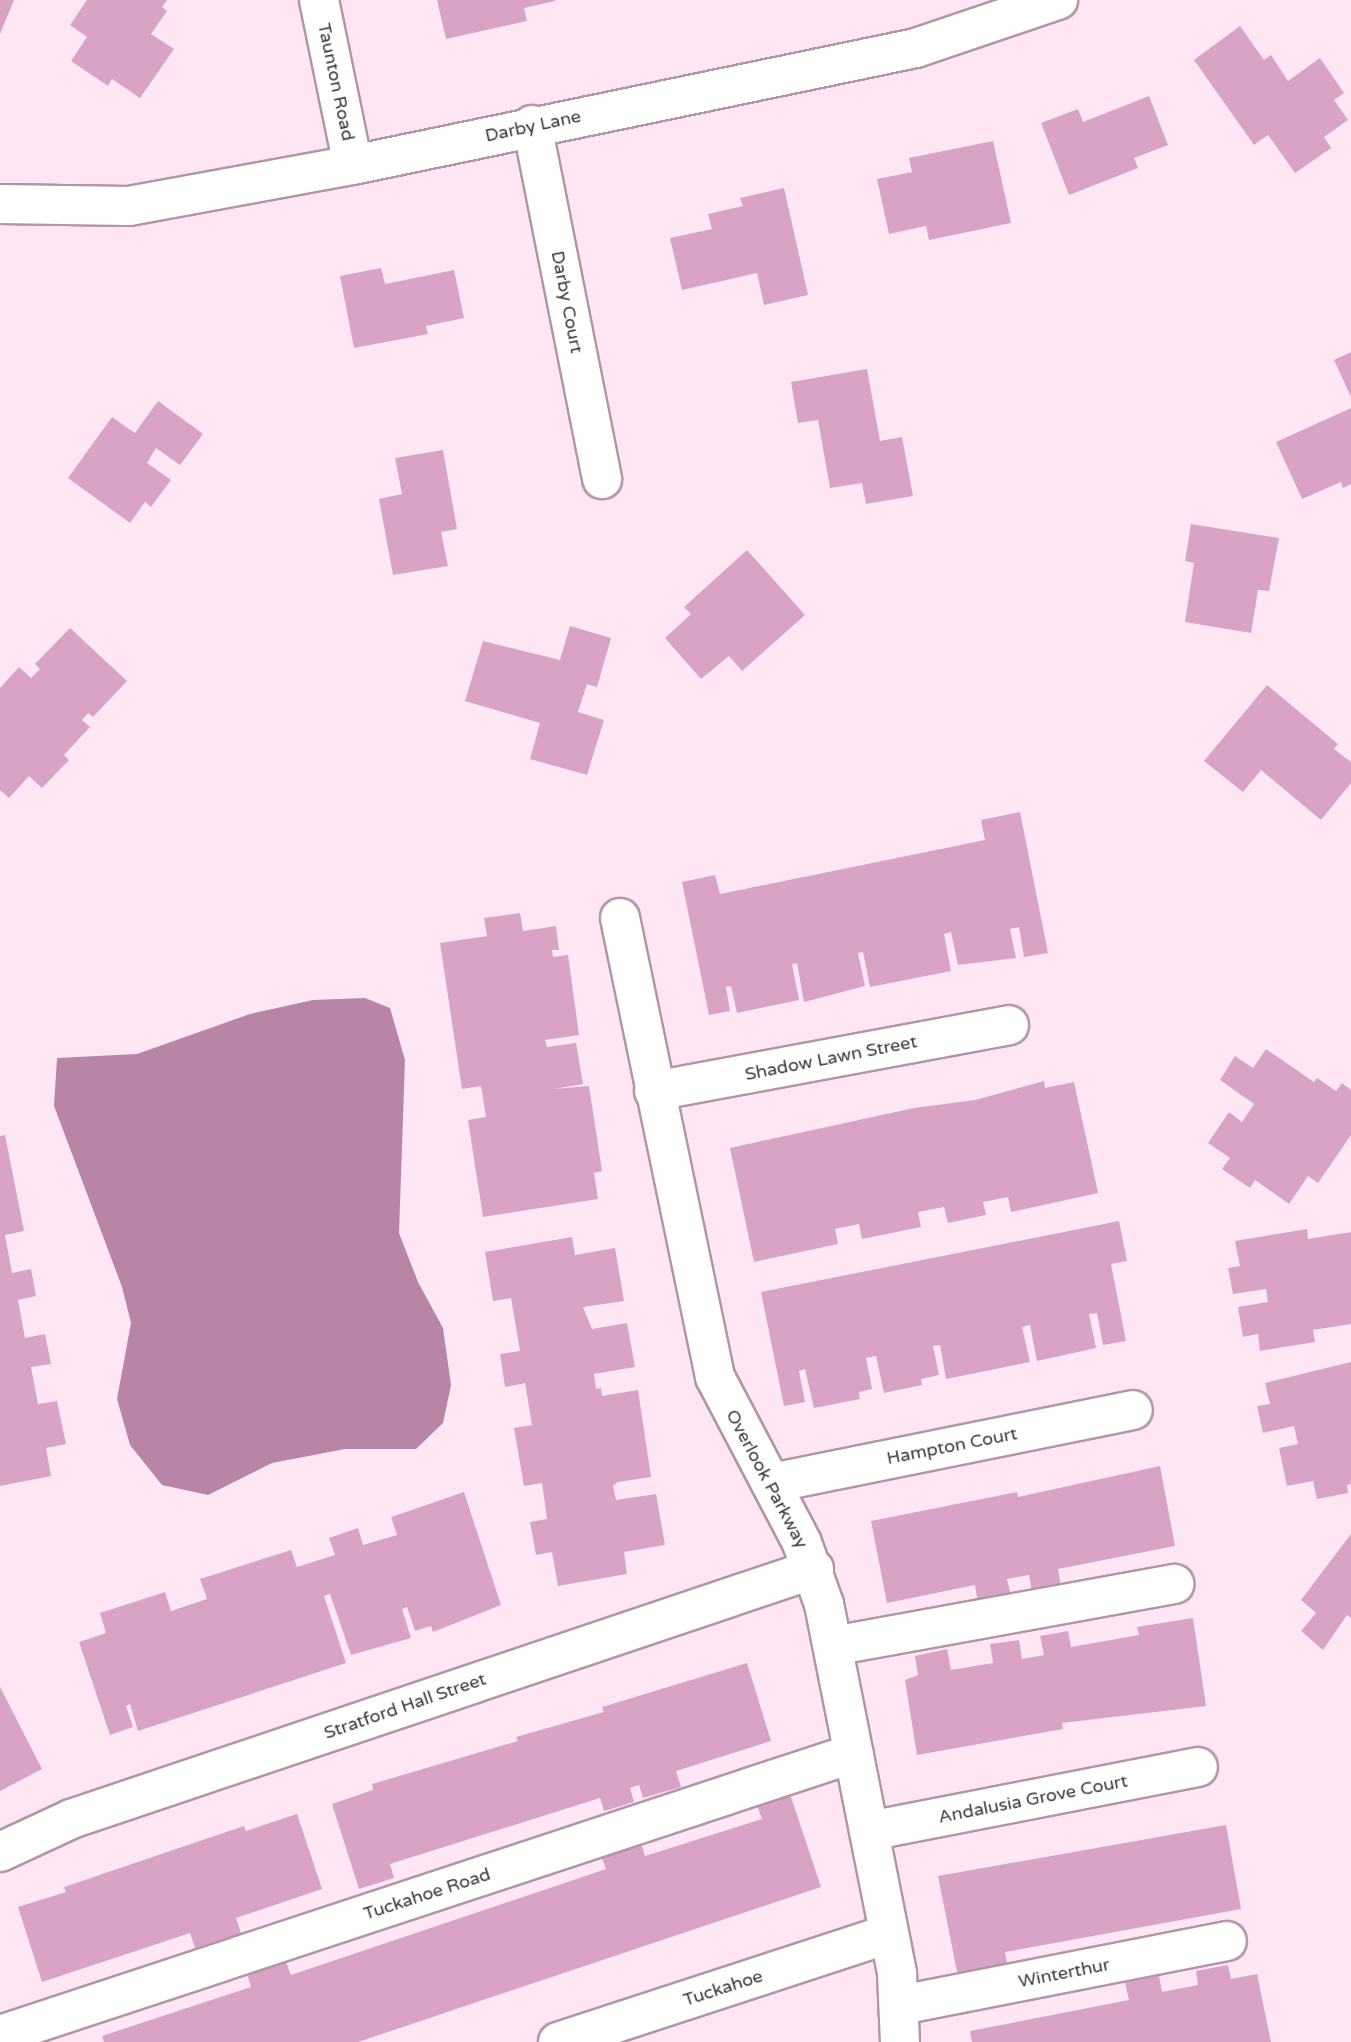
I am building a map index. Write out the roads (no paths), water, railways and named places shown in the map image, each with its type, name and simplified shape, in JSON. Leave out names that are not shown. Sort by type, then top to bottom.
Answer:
[{"type":"street","name":"Taunton Road","points":[[319,0],[353,165]]},
{"type":"street","name":"Darby Lane","points":[[0,204],[130,206],[353,165],[532,125],[916,48],[1058,0]]},
{"type":"street","name":"Darby Court","points":[[532,125],[602,479]]},
{"type":"street","name":"Overlook Parkway","points":[[620,918],[715,1377],[814,1569],[833,1646],[901,2005],[900,2042]]},
{"type":"street","name":"Shadow Lawn Street","points":[[654,1091],[1009,1025]]},
{"type":"street","name":"Hampton Court","points":[[771,1483],[1133,1410]]},
{"type":"street","name":"Stratford Hall Street","points":[[0,1852],[71,1819],[814,1569]]},
{"type":"street","points":[[833,1646],[1174,1584]]},
{"type":"street","name":"Tuckahoe Road","points":[[1,2039],[854,1753]]},
{"type":"street","name":"Andalusia Grove Court","points":[[869,1831],[1198,1766]]},
{"type":"street","name":"Tuckahoe","points":[[558,2042],[888,1934]]},
{"type":"street","name":"Winterthur","points":[[901,2005],[1227,1941]]}]
